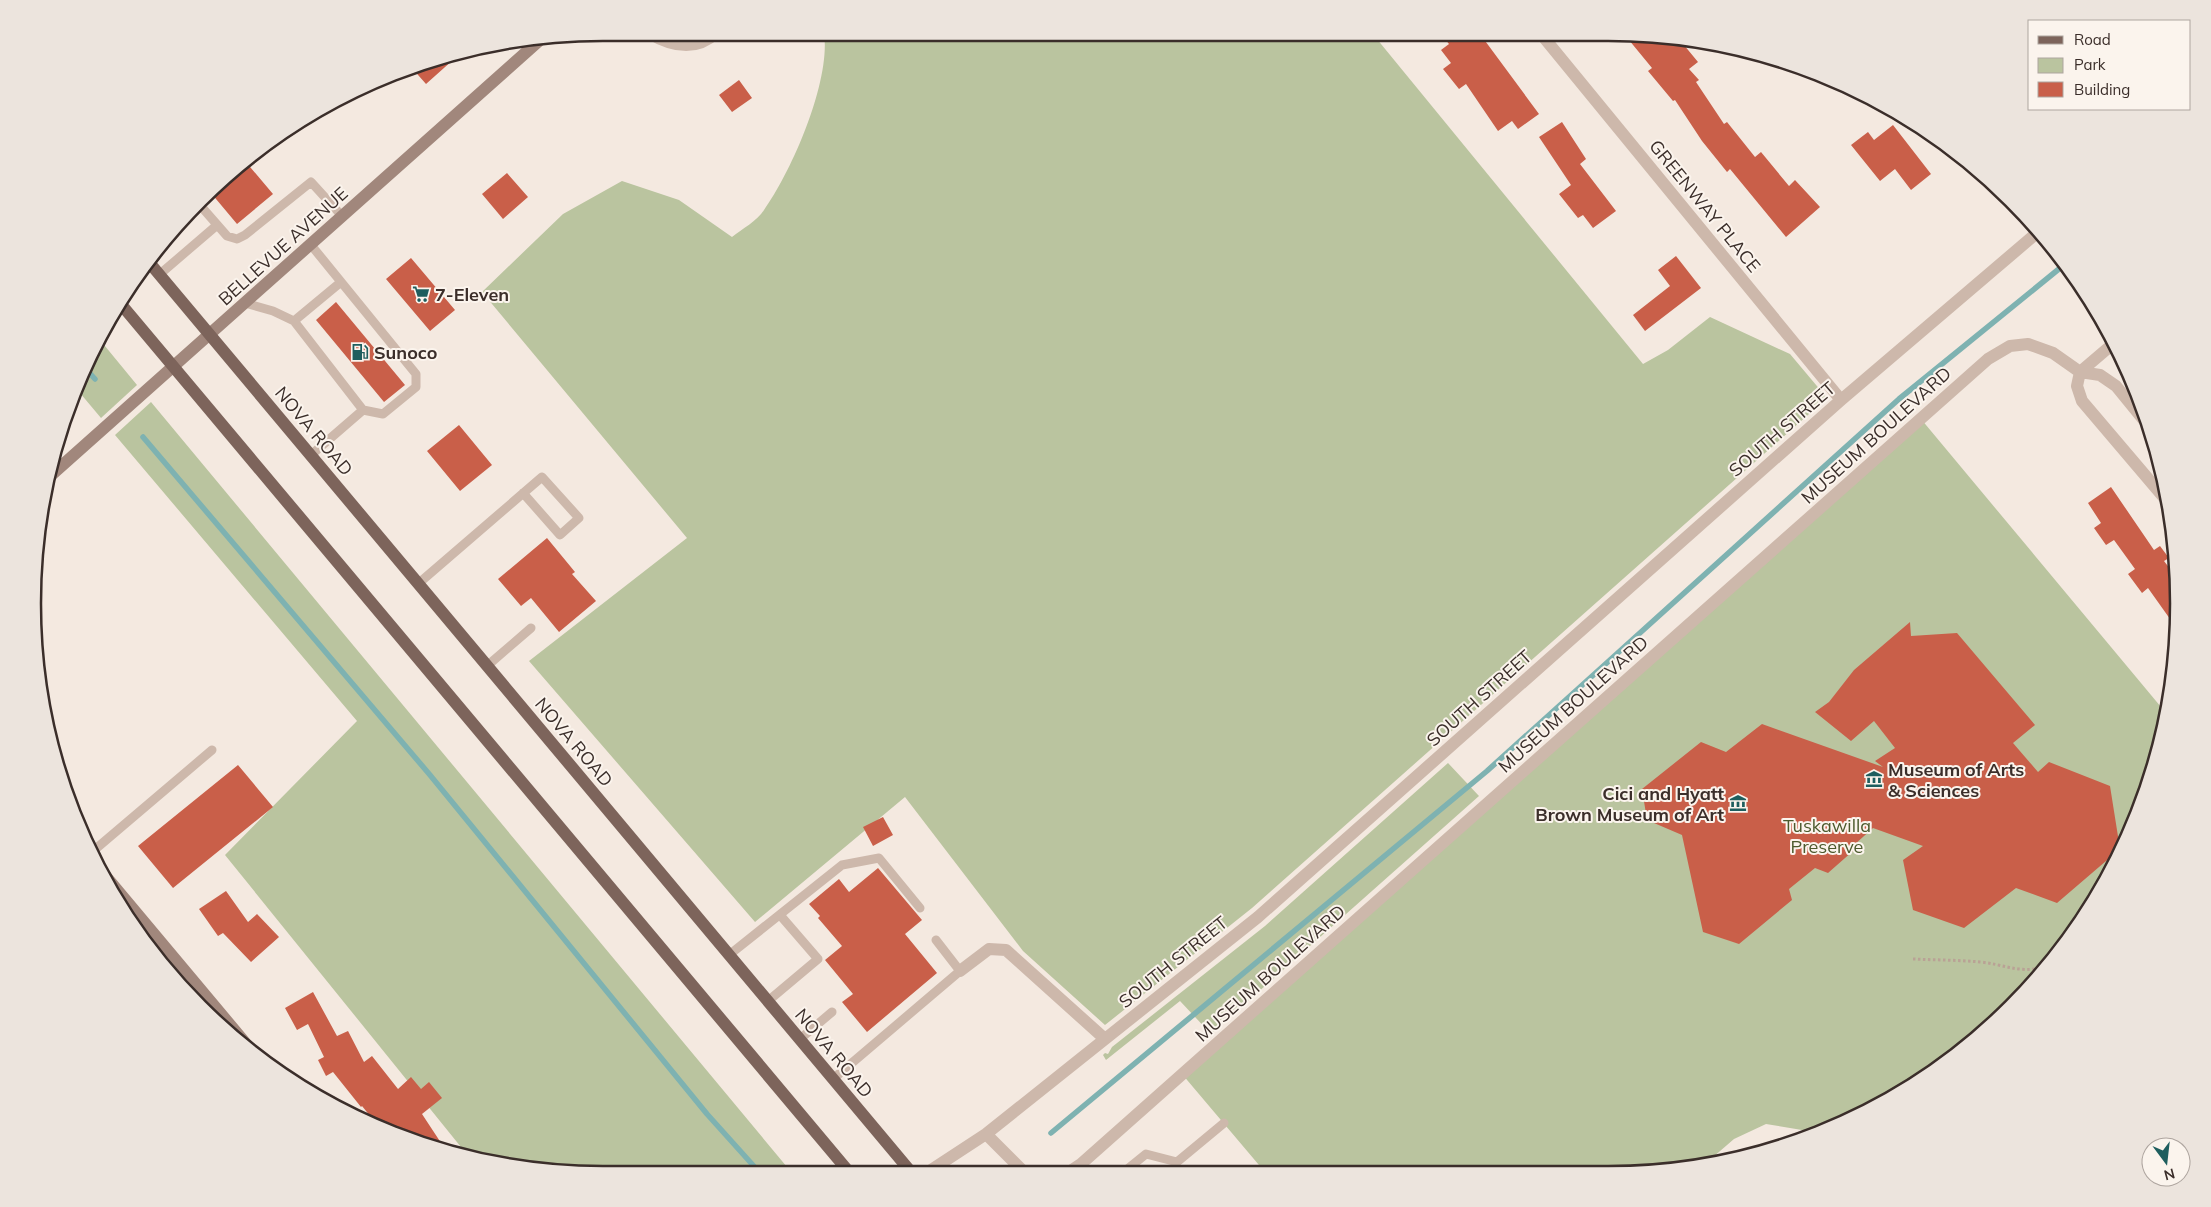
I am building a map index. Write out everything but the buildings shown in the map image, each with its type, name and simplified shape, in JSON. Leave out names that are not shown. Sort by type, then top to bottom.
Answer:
[{"type":"main road","name":"NOVA ROAD","points":[[153,267],[906,1166]]},
{"type":"main road","points":[[125,309],[844,1166]]},
{"type":"street","points":[[663,41],[680,46],[704,41]]},
{"type":"street","name":"GREENWAY PLACE","points":[[1547,41],[1841,400]]},
{"type":"street","name":"BELLEVUE AVENUE","points":[[57,470],[534,46]]},
{"type":"street","name":"SOUTH STREET","points":[[937,1166],[986,1134],[1258,917],[1841,400],[2033,236]]},
{"type":"street","name":"MUSEUM BOULEVARD","points":[[1086,1166],[1988,359],[2010,346],[2028,344],[2053,353],[2080,372]]},
{"type":"street","points":[[2108,348],[2080,372],[2077,386],[2082,401],[2159,492]]},
{"type":"street","points":[[2080,372],[2100,375],[2116,386],[2135,409]]},
{"type":"street","points":[[128,903],[221,1015]]},
{"type":"street","points":[[960,971],[989,949],[1006,950],[1105,1039]]},
{"type":"street","points":[[986,1134],[1018,1166]]},
{"type":"lane","points":[[203,209],[216,226],[228,236],[237,239],[245,235],[311,182],[342,216]]},
{"type":"lane","points":[[160,274],[216,226]]},
{"type":"lane","points":[[246,303],[272,311],[294,321],[363,410],[383,414],[416,387],[416,374],[311,245]]},
{"type":"lane","points":[[294,321],[341,282]]},
{"type":"lane","points":[[311,455],[363,410]]},
{"type":"lane","points":[[419,583],[523,493],[542,477],[579,518],[560,535],[523,493]]},
{"type":"lane","points":[[487,666],[531,628]]},
{"type":"lane","points":[[97,848],[212,750]]},
{"type":"lane","points":[[729,955],[842,865],[879,858],[920,908]]},
{"type":"lane","points":[[768,1001],[818,960],[780,915]]},
{"type":"lane","points":[[833,1079],[960,971],[936,940]]},
{"type":"lane","points":[[800,1039],[832,1012]]},
{"type":"lane","points":[[1132,1166],[1146,1154],[1177,1162],[1224,1123]]},
{"type":"path","points":[[1913,959],[1982,962],[2012,970],[2033,970]]},
{"type":"green space","points":[[824,41],[1379,41],[1643,364],[1668,350],[1710,317],[1790,354],[1827,398],[1252,908],[1105,1025],[1023,951],[905,797],[755,922],[529,661],[687,538],[482,292],[563,214],[622,181],[679,200],[732,237],[761,214],[786,173],[807,125],[822,75]]},
{"type":"green space","points":[[104,345],[137,385],[101,418],[81,395]]},
{"type":"green space","points":[[151,402],[786,1166],[567,1165],[530,1161],[462,1148],[225,855],[357,721],[115,435]]},
{"type":"green space","name":"Tuskawilla Preserve","points":[[1921,419],[2160,706],[2151,749],[2127,819],[2094,885],[2054,946],[2005,1001],[1950,1050],[1889,1090],[1823,1123],[1802,1131],[1766,1124],[1734,1139],[1715,1155],[1644,1165],[1260,1166],[1182,1074]]},
{"type":"green space","points":[[1448,763],[1479,796],[1211,1034],[1180,1001],[1106,1060],[1103,1055],[1105,1053],[1108,1054],[1112,1047],[1265,926]]},
{"type":"waterway","points":[[1051,1133],[1487,771],[1899,399],[2059,269]]},
{"type":"waterway","points":[[90,374],[95,379]]},
{"type":"waterway","points":[[143,437],[430,775],[707,1114],[754,1166]]},
{"type":"place","name":"7-Eleven","points":[[421,294]]},
{"type":"place","name":"Sunoco","points":[[360,352]]},
{"type":"place","name":"Museum of Arts & Sciences","points":[[1874,779]]},
{"type":"place","name":"Cici and Hyatt Brown Museum of Art","points":[[1738,803]]}]
